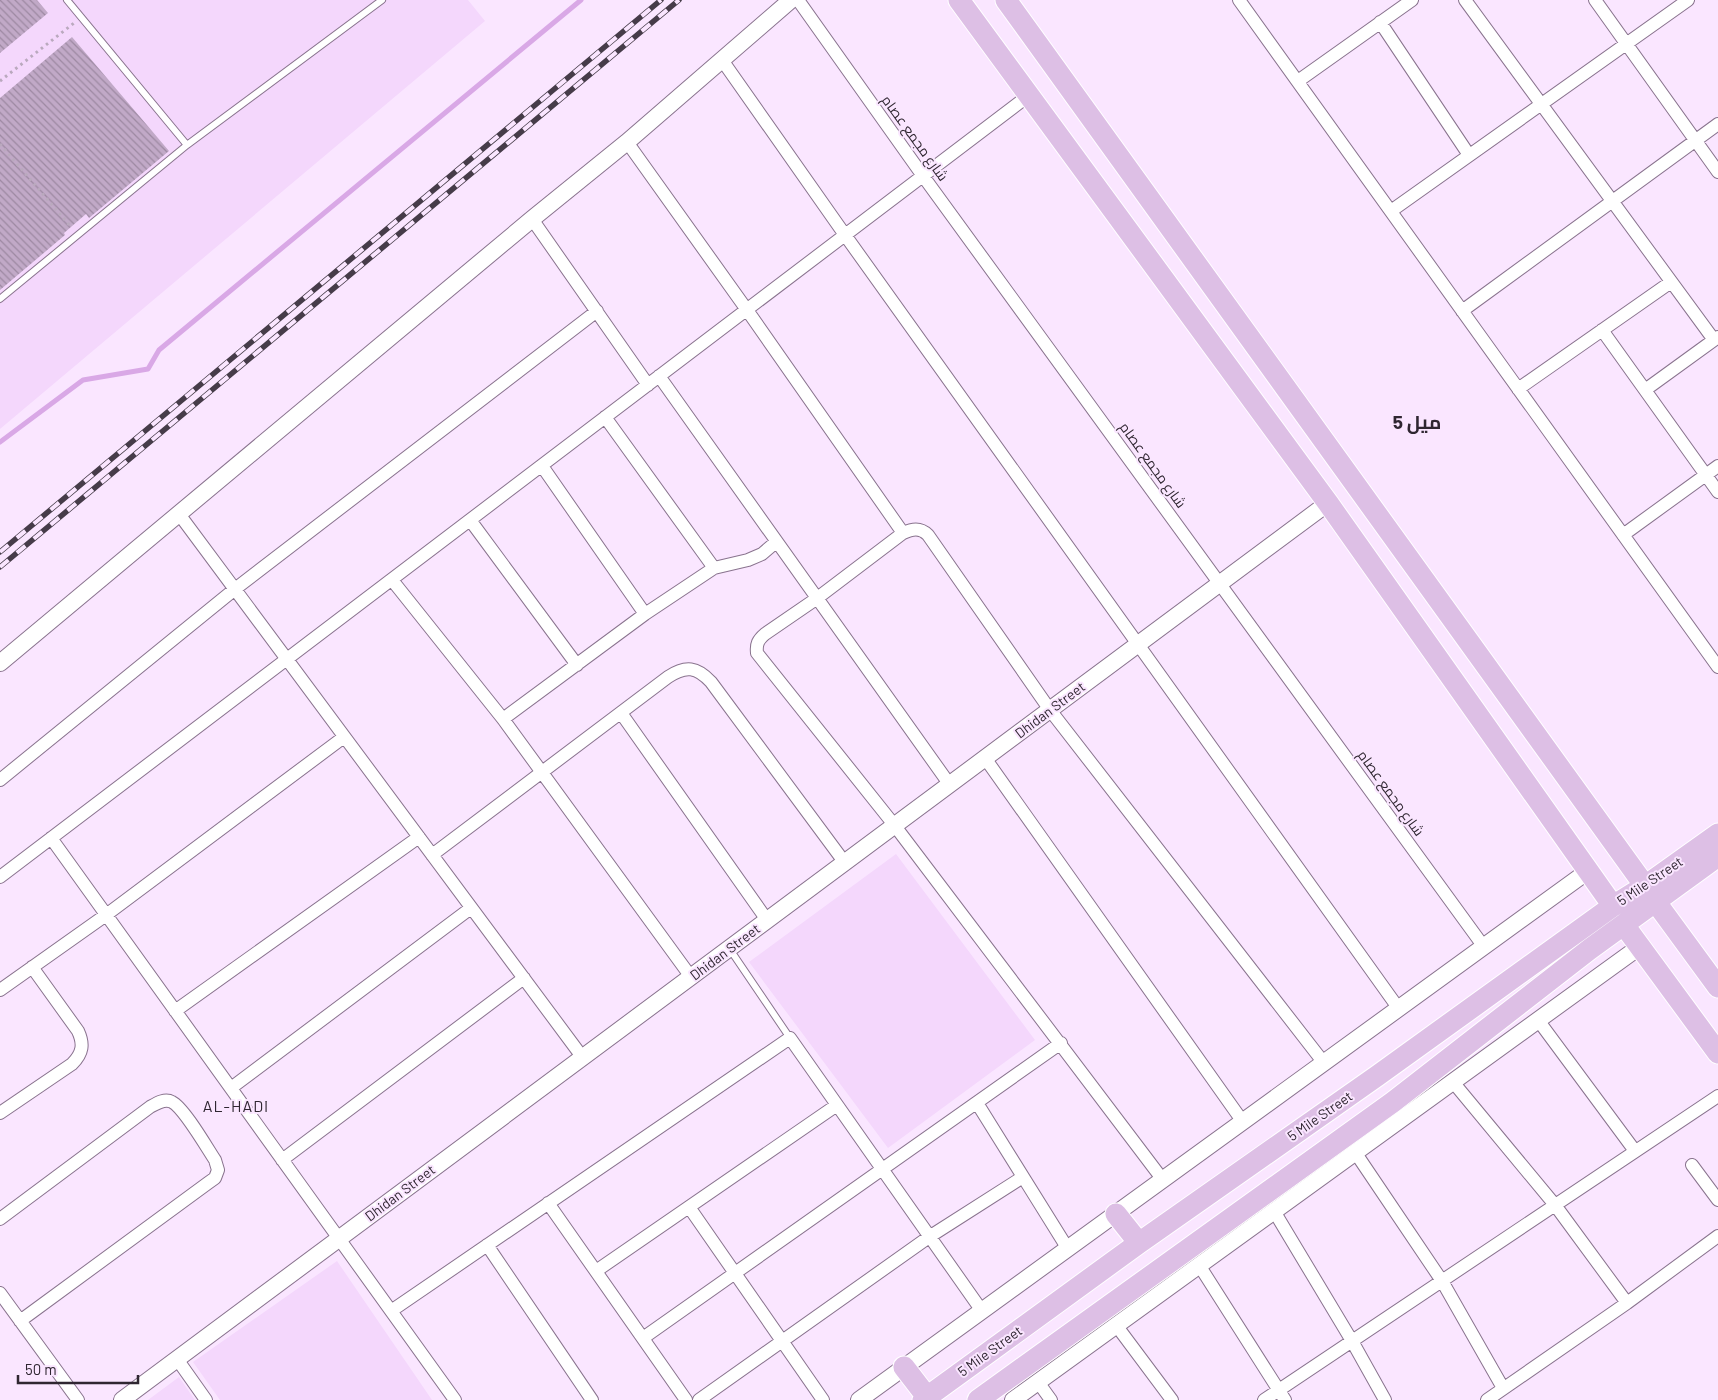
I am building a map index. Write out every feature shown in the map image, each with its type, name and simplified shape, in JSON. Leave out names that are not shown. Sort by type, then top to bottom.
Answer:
[{"type":"main road","points":[[959,0],[1328,503],[1613,906]]},
{"type":"main road","points":[[1006,0],[1718,987]]},
{"type":"main road","name":"5 Mile Street","points":[[978,1400],[1188,1266],[1393,1102],[1624,924],[1650,893],[1689,865],[1718,834]]},
{"type":"main road","points":[[1622,853],[1634,862],[1645,865],[1671,863],[1689,865],[1679,900],[1678,916],[1684,941]]},
{"type":"main road","name":"5 Mile Street","points":[[1689,865],[1718,856]]},
{"type":"main road","points":[[1580,930],[1591,916],[1597,898],[1597,889],[1590,873]]},
{"type":"main road","name":"5 Mile Street","points":[[925,1398],[1139,1243],[1377,1076],[1613,906],[1650,893]]},
{"type":"main road","points":[[1624,924],[1642,955],[1718,1053]]},
{"type":"main road","points":[[1590,949],[1604,944],[1617,945],[1642,955]]},
{"type":"main road","points":[[1377,1076],[1393,1102]]},
{"type":"main road","points":[[1116,1214],[1139,1243]]},
{"type":"main road","points":[[904,1367],[925,1398]]},
{"type":"street","points":[[0,663],[627,142],[791,0]]},
{"type":"street","name":"شارع مجمع عصام","points":[[798,0],[923,176],[1484,947]]},
{"type":"street","points":[[1298,81],[1412,0]]},
{"type":"street","points":[[1465,0],[1671,282],[1716,339],[1645,390]]},
{"type":"street","points":[[1595,0],[1718,172]]},
{"type":"street","points":[[1391,211],[1688,0]]},
{"type":"street","points":[[1242,1],[1718,667]]},
{"type":"street","points":[[1380,22],[1469,155]]},
{"type":"street","points":[[722,60],[1399,1009]]},
{"type":"street","points":[[0,878],[1028,96]]},
{"type":"street","points":[[1462,311],[1718,124]]},
{"type":"street","points":[[627,142],[903,533]]},
{"type":"street","points":[[532,219],[648,385]]},
{"type":"street","points":[[1518,389],[1671,282]]},
{"type":"street","points":[[0,780],[235,589],[597,311]]},
{"type":"street","points":[[1602,330],[1718,492]]},
{"type":"street","points":[[659,376],[950,785]]},
{"type":"street","points":[[605,417],[714,568]]},
{"type":"street","points":[[542,466],[645,614]]},
{"type":"street","points":[[1623,535],[1718,466]]},
{"type":"street","name":"Dhidan Street","points":[[122,1400],[1328,503]]},
{"type":"street","points":[[179,514],[583,1058]]},
{"type":"street","points":[[470,520],[577,665]]},
{"type":"street","points":[[1163,1180],[895,826],[758,653],[756,646],[759,639],[816,599],[903,533],[916,529],[924,530],[928,535],[1050,710],[1324,1063]]},
{"type":"street","points":[[502,718],[645,614],[714,568],[748,560],[762,554],[776,542]]},
{"type":"street","points":[[392,580],[502,718],[691,977]]},
{"type":"street","points":[[432,856],[679,670],[691,669],[702,673],[845,863]]},
{"type":"street","points":[[621,713],[767,920]]},
{"type":"street","points":[[0,990],[106,915],[344,737]]},
{"type":"street","points":[[985,758],[1242,1122]]},
{"type":"street","points":[[51,838],[455,1400]]},
{"type":"street","points":[[176,1011],[419,838]]},
{"type":"street","points":[[859,1400],[1484,947],[1590,873]]},
{"type":"street","points":[[231,1088],[471,908]]},
{"type":"street","points":[[1013,1400],[1116,1325],[1188,1266],[1274,1211],[1538,1020],[1642,955]]},
{"type":"street","points":[[0,1113],[72,1064],[79,1058],[82,1049],[82,1041],[78,1031],[32,967]]},
{"type":"street","points":[[282,1160],[524,978]]},
{"type":"street","points":[[1538,1020],[1635,1151]]},
{"type":"street","points":[[391,1311],[790,1038],[982,1311]]},
{"type":"street","points":[[643,1338],[1061,1043]]},
{"type":"street","points":[[1453,1082],[1555,1205],[1626,1303]]},
{"type":"street","points":[[1264,1400],[1282,1395],[1352,1341],[1718,1096]]},
{"type":"street","points":[[0,1219],[150,1107],[161,1101],[172,1102],[181,1110],[215,1160],[218,1170],[208,1184],[20,1321]]},
{"type":"street","points":[[976,1103],[1068,1249]]},
{"type":"street","points":[[596,1272],[837,1105]]},
{"type":"street","points":[[1355,1152],[1442,1280],[1503,1388]]},
{"type":"street","points":[[1692,1165],[1718,1200]]},
{"type":"street","points":[[699,1400],[929,1237],[1023,1177]]},
{"type":"street","points":[[548,1203],[686,1400]]},
{"type":"street","points":[[689,1207],[823,1400]]},
{"type":"street","points":[[1274,1211],[1385,1400]]},
{"type":"street","points":[[1487,1400],[1718,1236]]},
{"type":"street","points":[[487,1245],[592,1400]]},
{"type":"street","points":[[1188,1266],[1282,1395]]},
{"type":"street","points":[[0,1293],[78,1400]]},
{"type":"street","points":[[1116,1325],[1172,1400]]},
{"type":"street","points":[[177,1359],[206,1400]]},
{"type":"street","points":[[1038,1382],[1051,1400]]},
{"type":"lane","points":[[67,0],[187,145]]},
{"type":"lane","points":[[0,299],[187,145],[382,0]]},
{"type":"lane","points":[[730,948],[790,1038]]},
{"type":"path","points":[[0,81],[81,18]]},
{"type":"path","points":[[0,144],[77,235]]},
{"type":"shaded area","points":[[0,0],[468,0],[485,21],[0,429]]},
{"type":"shaded area","points":[[896,854],[1035,1040],[888,1148],[749,962]]},
{"type":"shaded area","points":[[337,1261],[432,1400],[220,1400],[193,1362]]},
{"type":"shaded area","points":[[179,1377],[195,1400],[148,1400]]},
{"type":"building","points":[[0,0],[37,0],[48,13],[0,53]]},
{"type":"building","points":[[72,37],[169,151],[89,218],[86,214],[64,233],[65,235],[0,290],[0,98]]},
{"type":"waterway","points":[[0,442],[83,380],[148,369],[159,350],[581,0]]},
{"type":"railway","points":[[0,552],[661,0]]},
{"type":"railway","points":[[0,567],[679,0]]},
{"type":"district","name":"5 ميل","points":[[1417,422]]},
{"type":"district","name":"AL-HADI","points":[[236,1106]]}]
